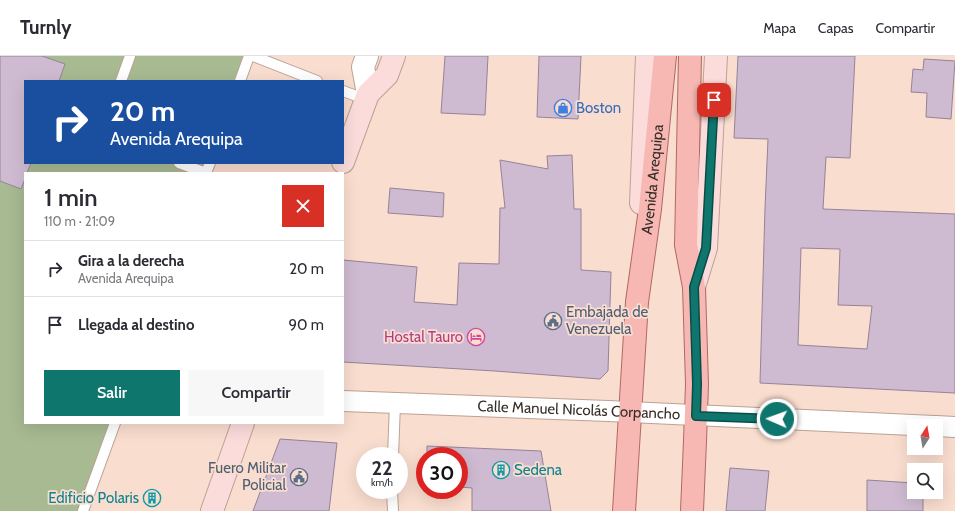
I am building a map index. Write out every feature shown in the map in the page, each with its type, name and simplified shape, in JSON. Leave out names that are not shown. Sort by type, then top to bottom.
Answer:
[{"type":"main road","points":[[344,159],[368,97],[386,75],[394,56]]},
{"type":"main road","name":"Avenida Arequipa","points":[[624,511],[637,302],[647,56]]},
{"type":"main road","name":"Avenida Arequipa","points":[[637,302],[650,209],[665,56]]},
{"type":"main road","name":"Avenida Arequipa","points":[[690,56],[686,245],[694,287],[697,384],[692,511]]},
{"type":"main road","name":"Avenida Arequipa","points":[[694,287],[706,248],[716,56]]},
{"type":"main road","points":[[212,511],[243,424]]},
{"type":"street","points":[[367,56],[363,67],[368,97]]},
{"type":"street","name":"Calle Manuel Nicolás Corpancho","points":[[344,401],[907,425]]},
{"type":"street","name":"Calle Manuel Nicolás Corpancho","points":[[943,426],[955,427]]},
{"type":"lane","points":[[120,80],[130,56]]},
{"type":"lane","points":[[240,80],[249,56]]},
{"type":"lane","points":[[253,56],[314,80]]},
{"type":"lane","points":[[344,91],[368,97]]},
{"type":"lane","points":[[182,164],[203,172]]},
{"type":"lane","points":[[393,447],[395,403]]},
{"type":"lane","points":[[83,511],[115,424]]},
{"type":"lane","points":[[392,499],[393,511]]},
{"type":"green space","points":[[0,56],[251,56],[242,80],[24,80],[24,164],[211,164],[207,172],[24,172],[24,424],[112,424],[78,511],[0,511]]},
{"type":"building","points":[[0,56],[42,56],[65,64],[59,80],[24,80],[24,164],[31,164],[27,172],[24,172],[24,182],[21,189],[0,181]]},
{"type":"building","points":[[445,56],[488,56],[485,115],[441,113]]},
{"type":"building","points":[[539,56],[581,56],[578,119],[537,117]]},
{"type":"building","points":[[738,56],[855,56],[850,158],[826,157],[823,209],[955,214],[955,393],[760,383],[768,139],[734,138]],"holes":[[[801,248],[840,249],[838,305],[872,306],[867,349],[798,345]]]},
{"type":"building","points":[[924,59],[955,61],[951,119],[926,117],[927,93],[911,92],[913,69],[923,70]]},
{"type":"building","points":[[572,155],[574,209],[581,209],[581,270],[611,272],[608,371],[600,379],[344,362],[344,260],[417,267],[414,302],[457,305],[459,263],[499,264],[500,208],[505,208],[500,160],[548,169],[547,156]]},
{"type":"building","points":[[390,188],[444,193],[443,217],[388,213]]},
{"type":"building","name":"Fuero Militar Policial","points":[[280,439],[337,443],[329,511],[253,511]]},
{"type":"building","name":"Sedena","points":[[427,446],[450,447],[427,447]]},
{"type":"building","name":"Sedena","points":[[468,448],[541,451],[551,511],[472,511],[472,488],[468,488]]},
{"type":"building","points":[[730,468],[769,471],[765,511],[726,511]]},
{"type":"building","points":[[867,480],[907,483],[907,499],[923,499],[923,511],[867,511]]},
{"type":"place","name":"Boston","points":[[563,108]]},
{"type":"place","name":"Embajada de Venezuela","points":[[553,321]]},
{"type":"place","name":"Hostal Tauro","points":[[476,337]]},
{"type":"place","name":"Sedena","points":[[501,470]]},
{"type":"place","name":"Fuero Militar Policial","points":[[299,477]]},
{"type":"place","name":"Edificio Polaris","points":[[152,498]]},
{"type":"route","points":[[714,100],[708,232],[706,248],[694,287],[697,384],[696,416],[777,419]]}]
